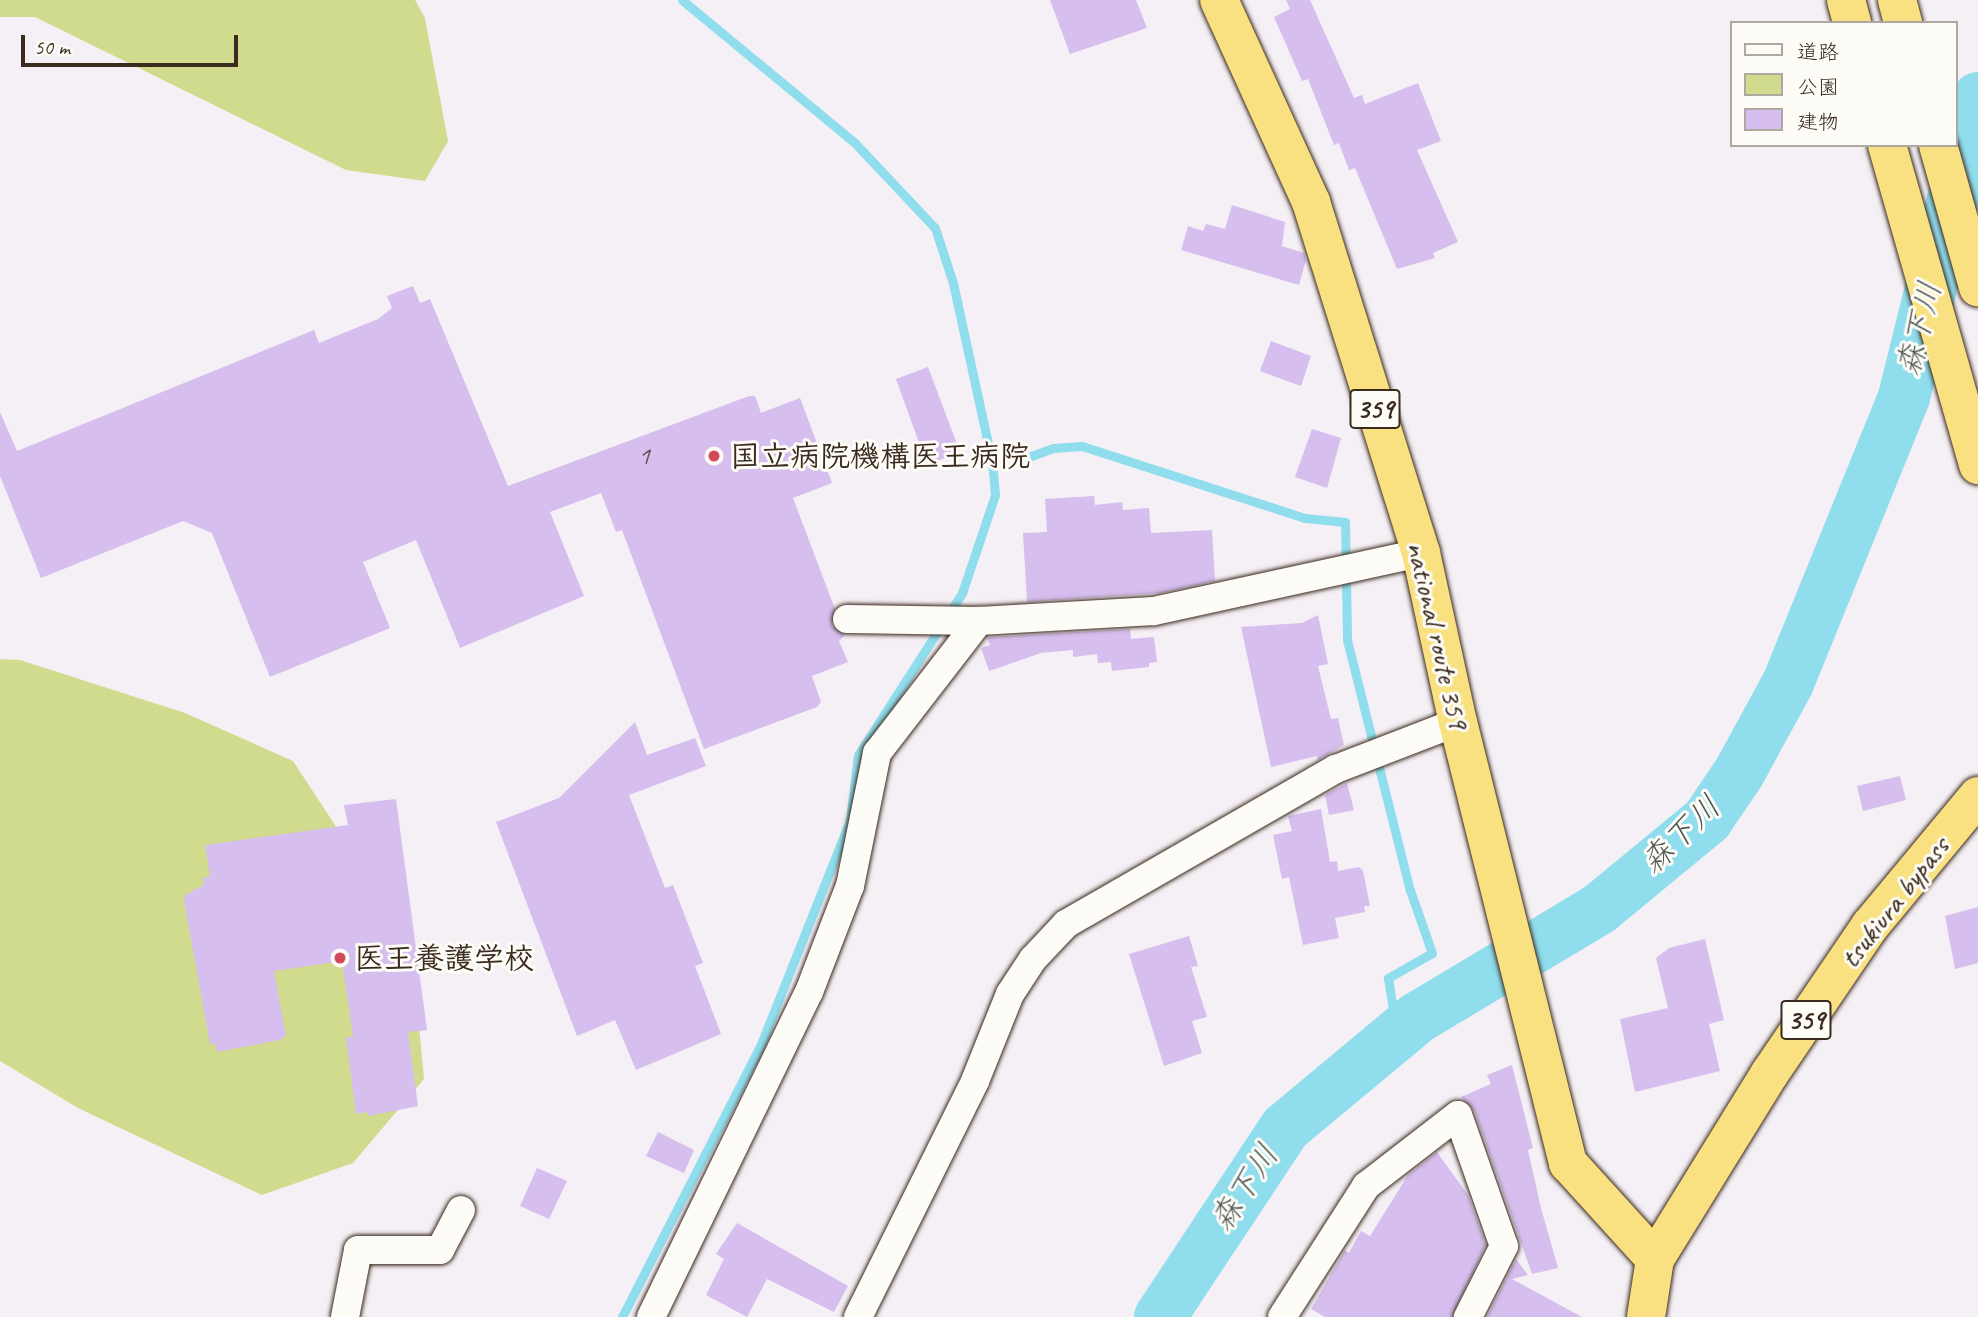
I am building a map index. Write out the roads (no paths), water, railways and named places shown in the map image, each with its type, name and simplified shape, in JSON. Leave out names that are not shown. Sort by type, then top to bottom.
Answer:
[{"type":"highway","name":"national route 359","points":[[1219,0],[1311,202],[1421,553],[1458,722],[1488,832],[1568,1163],[1655,1259]]},
{"type":"highway","points":[[1897,0],[1902,21]]},
{"type":"highway","points":[[1888,147],[1978,465]]},
{"type":"highway","points":[[1939,147],[1978,288]]},
{"type":"highway","name":"tsukiura bypass","points":[[1655,1259],[1770,1073],[1870,926],[1978,796]]},
{"type":"highway","name":"359","points":[[1646,1317],[1655,1259]]},
{"type":"street","points":[[847,618],[969,621],[1154,611],[1421,553]]},
{"type":"street","points":[[651,1317],[809,992],[850,886],[877,753],[969,621]]},
{"type":"street","points":[[858,1317],[975,1081],[1010,994],[1033,959],[1066,924],[1336,769],[1458,722]]},
{"type":"street","points":[[1282,1317],[1366,1186],[1458,1115],[1504,1246],[1468,1317]]},
{"type":"street","points":[[345,1317],[358,1250],[440,1250],[461,1210]]},
{"type":"waterway","points":[[622,1317],[761,1044],[850,820],[858,755],[962,593],[995,495],[992,462],[953,283],[935,228],[855,143],[682,0]]},
{"type":"waterway","name":"森下川","points":[[1160,1317],[1285,1128],[1417,1018],[1599,909],[1707,820],[1740,771],[1788,683],[1904,397],[1978,98]]},
{"type":"waterway","points":[[1023,459],[1053,448],[1082,446],[1305,518],[1345,522],[1347,640],[1410,890],[1432,953],[1388,978],[1397,1034]]},
{"type":"place","name":"国立病院機構医王病院","points":[[714,456]]},
{"type":"place","name":"医王養護学校","points":[[340,958]]}]
